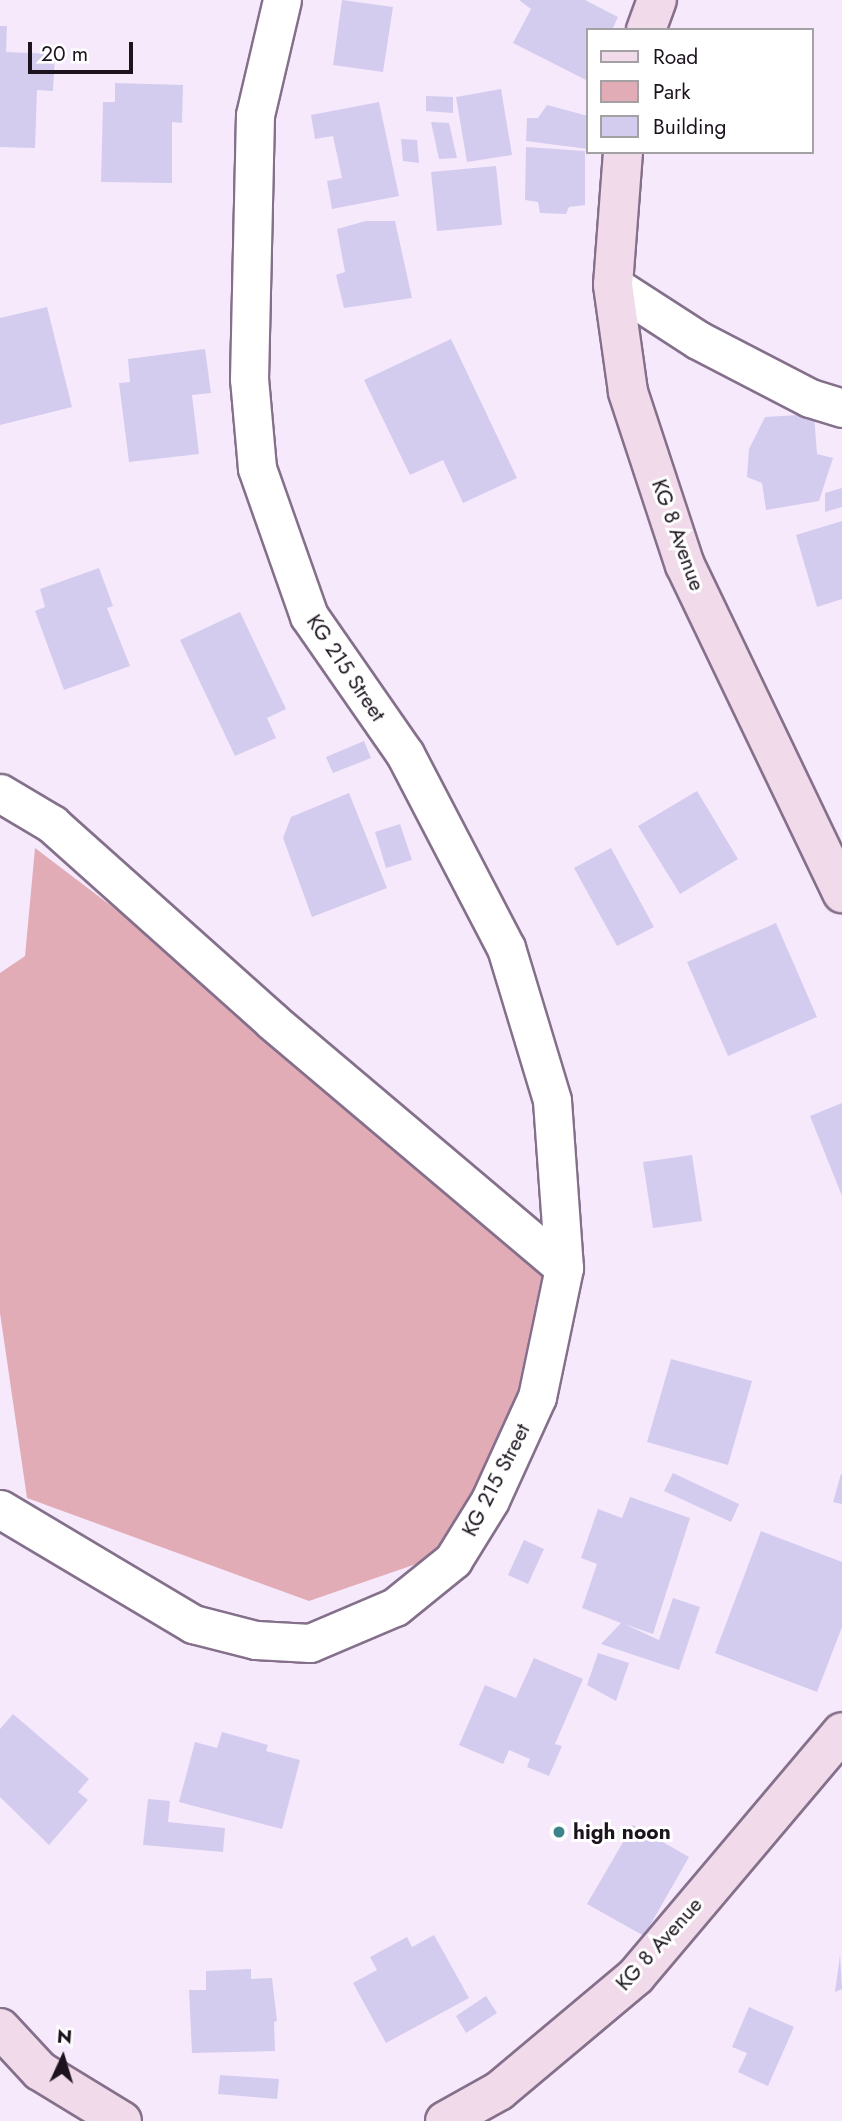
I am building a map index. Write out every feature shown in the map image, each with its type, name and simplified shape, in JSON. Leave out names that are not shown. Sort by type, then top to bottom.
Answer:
[{"type":"street","name":"KG 215 Street","points":[[0,1509],[193,1624],[256,1640],[310,1643],[395,1607],[453,1560],[491,1500],[537,1397],[564,1268],[552,1100],[506,948],[405,754],[309,617],[257,468],[249,379],[255,115],[282,0]]},
{"type":"street","points":[[647,28],[657,0]]},
{"type":"street","name":"KG 8 Avenue","points":[[623,154],[612,285],[628,393],[685,565],[842,892]]},
{"type":"street","points":[[612,285],[698,340],[810,398],[842,408]]},
{"type":"street","points":[[0,793],[52,824],[272,1021],[564,1268]]},
{"type":"street","name":"KG 8 Avenue","points":[[445,2121],[499,2091],[636,1976],[841,1735]]},
{"type":"street","points":[[0,2028],[40,2071],[122,2121]]},
{"type":"green space","points":[[35,848],[563,1249],[477,1543],[309,1601],[27,1498],[0,1313],[0,973],[25,956]]},
{"type":"building","points":[[342,0],[393,7],[383,72],[333,65]]},
{"type":"building","points":[[519,0],[585,0],[618,17],[613,28],[586,28],[586,80],[513,43],[531,9]]},
{"type":"building","points":[[0,26],[7,26],[6,52],[55,54],[53,91],[37,90],[35,148],[0,147]]},
{"type":"building","points":[[115,83],[183,85],[182,123],[172,122],[172,183],[101,182],[103,102],[115,102]]},
{"type":"building","points":[[501,89],[512,155],[467,162],[456,97]]},
{"type":"building","points":[[426,96],[453,97],[453,113],[426,111]]},
{"type":"building","points":[[379,102],[399,196],[332,209],[327,181],[342,178],[333,136],[315,139],[311,115]]},
{"type":"building","points":[[547,105],[586,115],[586,149],[526,141],[527,118],[538,118]]},
{"type":"building","points":[[431,122],[449,123],[457,158],[439,159]]},
{"type":"building","points":[[401,139],[417,140],[419,163],[403,161]]},
{"type":"building","points":[[526,147],[585,151],[585,205],[569,207],[566,214],[540,213],[538,202],[525,200]]},
{"type":"building","points":[[496,166],[502,225],[437,231],[431,172]]},
{"type":"building","points":[[366,221],[395,221],[412,298],[344,308],[336,275],[345,272],[337,229]]},
{"type":"building","points":[[47,307],[72,407],[0,425],[0,318]]},
{"type":"building","points":[[451,339],[517,478],[463,503],[443,460],[410,475],[364,380]]},
{"type":"building","points":[[205,349],[211,393],[192,395],[199,454],[129,462],[119,383],[130,382],[128,359]]},
{"type":"building","points":[[814,414],[817,454],[833,458],[819,501],[766,510],[762,483],[747,477],[749,449],[765,417]]},
{"type":"building","points":[[842,488],[842,507],[825,512],[825,493]]},
{"type":"building","points":[[842,521],[842,599],[817,607],[796,535]]},
{"type":"building","points":[[99,568],[113,606],[107,608],[130,666],[64,690],[35,611],[45,607],[40,589]]},
{"type":"building","points":[[240,612],[286,709],[267,718],[276,738],[235,756],[180,640]]},
{"type":"building","points":[[364,741],[371,758],[333,773],[326,757]]},
{"type":"building","points":[[697,791],[738,859],[680,894],[638,826]]},
{"type":"building","points":[[349,793],[387,888],[312,917],[283,838],[291,817]]},
{"type":"building","points":[[400,824],[412,860],[386,868],[375,832]]},
{"type":"building","points":[[611,848],[654,927],[617,946],[574,868]]},
{"type":"building","points":[[776,923],[817,1017],[728,1056],[687,962]]},
{"type":"building","points":[[842,1103],[842,1196],[810,1116]]},
{"type":"building","points":[[692,1155],[702,1221],[653,1228],[643,1162]]},
{"type":"building","points":[[671,1359],[752,1381],[728,1465],[647,1442]]},
{"type":"building","points":[[673,1473],[739,1504],[731,1522],[664,1491]]},
{"type":"building","points":[[842,1474],[842,1504],[833,1502]]},
{"type":"building","points":[[630,1497],[690,1518],[653,1634],[624,1624],[659,1640],[673,1598],[700,1607],[679,1670],[601,1644],[621,1623],[582,1608],[597,1564],[581,1558],[598,1509],[622,1518]]},
{"type":"building","points":[[761,1531],[842,1562],[842,1627],[817,1692],[715,1653]]},
{"type":"building","points":[[524,1540],[544,1549],[528,1584],[508,1575]]},
{"type":"building","points":[[598,1653],[629,1663],[616,1701],[587,1685]]},
{"type":"building","points":[[534,1658],[583,1679],[555,1744],[562,1746],[549,1776],[527,1767],[530,1759],[509,1750],[503,1764],[459,1745],[485,1685],[516,1698]]},
{"type":"building","points":[[13,1714],[89,1779],[78,1792],[88,1800],[49,1845],[0,1797],[0,1729]]},
{"type":"building","points":[[222,1732],[268,1745],[266,1751],[300,1760],[282,1829],[179,1802],[195,1742],[217,1748]]},
{"type":"building","points":[[148,1799],[170,1801],[168,1822],[225,1828],[223,1852],[143,1845]]},
{"type":"building","points":[[633,1825],[689,1857],[644,1936],[587,1904]]},
{"type":"building","points":[[434,1935],[469,1998],[386,2043],[353,1983],[377,1970],[370,1957],[407,1937],[412,1947]]},
{"type":"building","points":[[840,1955],[842,1989],[835,1992]]},
{"type":"building","points":[[251,1969],[251,1979],[272,1978],[277,2021],[274,2022],[275,2051],[192,2053],[189,1990],[206,1990],[206,1971]]},
{"type":"building","points":[[486,1996],[497,2013],[466,2033],[456,2016]]},
{"type":"building","points":[[749,2007],[794,2027],[768,2086],[738,2072],[747,2053],[732,2047]]},
{"type":"building","points":[[220,2075],[279,2079],[277,2099],[218,2094]]},
{"type":"place","name":"high noon","points":[[559,1832]]}]
